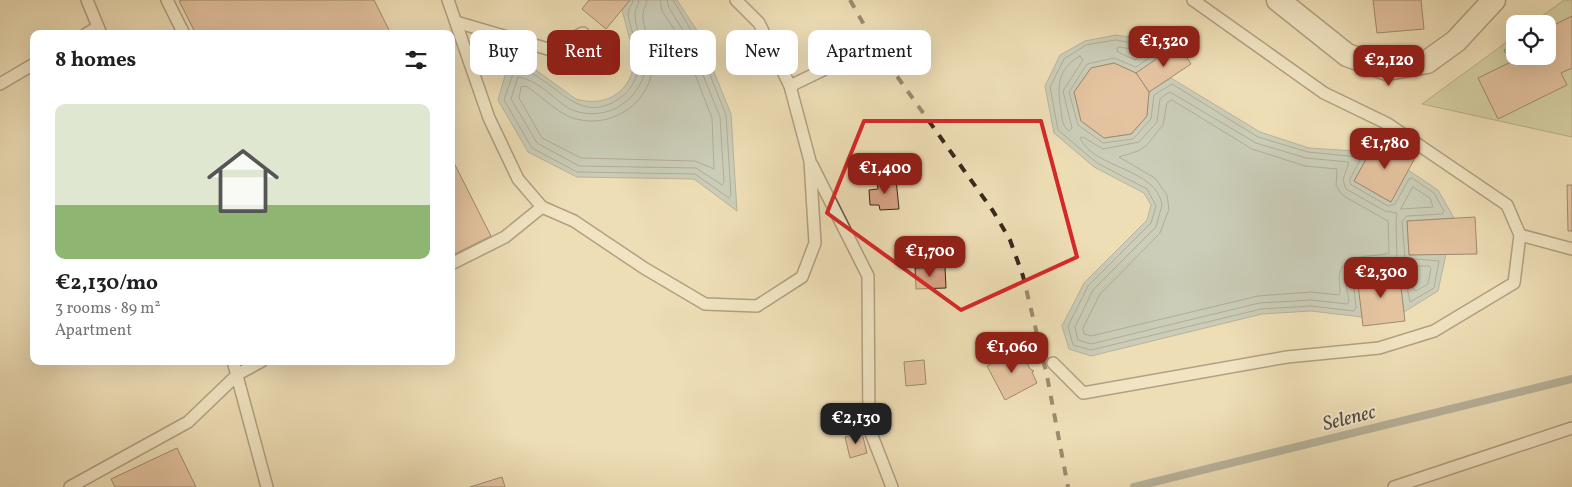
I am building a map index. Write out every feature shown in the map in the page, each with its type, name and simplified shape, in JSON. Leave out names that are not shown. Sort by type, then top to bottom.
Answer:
[{"type":"street","points":[[1278,0],[1347,55],[1387,69],[1427,62],[1456,40],[1494,0]]},
{"type":"lane","points":[[87,0],[100,30]]},
{"type":"lane","points":[[167,0],[182,30]]},
{"type":"lane","points":[[448,0],[489,118],[518,179],[542,207],[574,221],[644,268],[706,304],[757,306],[802,277],[815,243],[810,161],[790,86],[759,22],[736,0]]},
{"type":"lane","points":[[1053,363],[1083,393],[1287,357],[1379,348],[1434,331],[1514,283],[1520,235],[1507,205],[1388,124],[1324,93],[1193,0]]},
{"type":"lane","points":[[456,22],[547,49]]},
{"type":"lane","points":[[0,84],[30,66]]},
{"type":"lane","points":[[790,86],[813,75]]},
{"type":"lane","points":[[810,161],[868,276],[869,428],[892,487]]},
{"type":"lane","points":[[455,262],[504,237],[542,207]]},
{"type":"lane","points":[[1520,235],[1572,249]]},
{"type":"lane","points":[[235,365],[267,487]]},
{"type":"lane","points":[[70,487],[90,482],[188,422],[238,374],[255,365]]},
{"type":"lane","points":[[1394,487],[1572,428]]},
{"type":"highlighted area","points":[[864,121],[1041,121],[1077,257],[961,310],[827,213]]},
{"type":"green space","points":[[1564,0],[1572,0],[1572,137],[1422,104],[1506,43],[1506,65],[1556,65],[1556,15],[1543,15]]},
{"type":"water","points":[[630,0],[677,0],[697,30],[630,30],[630,40],[622,10]]},
{"type":"water","points":[[1116,35],[1141,39],[1158,59],[1136,73],[1114,63],[1091,68],[1074,92],[1081,121],[1104,138],[1132,134],[1147,116],[1149,92],[1171,78],[1260,132],[1309,148],[1370,152],[1354,181],[1390,202],[1408,170],[1438,190],[1454,218],[1407,221],[1409,255],[1446,254],[1438,291],[1404,312],[1399,271],[1362,317],[1311,311],[1262,314],[1091,356],[1069,349],[1062,326],[1084,283],[1147,220],[1151,205],[1144,193],[1094,167],[1054,133],[1045,86],[1060,55],[1085,41]]},
{"type":"water","points":[[537,71],[576,99],[587,101],[608,99],[623,88],[631,75],[715,75],[731,114],[737,211],[694,179],[577,177],[528,152],[498,100],[505,75],[537,75]]},
{"type":"building","points":[[374,0],[389,30],[194,30],[179,1]]},
{"type":"building","points":[[589,0],[630,0],[606,29],[582,9]]},
{"type":"building","points":[[1373,0],[1421,0],[1424,29],[1377,33]]},
{"type":"building","points":[[1572,16],[1572,68],[1561,73],[1567,85],[1498,119],[1478,78],[1506,64],[1556,65],[1556,24]]},
{"type":"building","points":[[1178,44],[1191,64],[1149,92],[1136,73]]},
{"type":"building","points":[[1114,63],[1136,73],[1149,92],[1147,116],[1131,134],[1104,138],[1081,121],[1074,92],[1091,68]]},
{"type":"building","points":[[1378,138],[1415,158],[1391,202],[1354,181]]},
{"type":"building","points":[[455,165],[491,236],[455,254]]},
{"type":"building","points":[[896,179],[899,209],[880,210],[879,205],[870,205],[869,190],[878,189],[877,181]]},
{"type":"building","points":[[1567,185],[1572,185],[1572,231],[1568,231]]},
{"type":"building","points":[[1475,217],[1477,254],[1409,255],[1407,221]]},
{"type":"building","points":[[945,267],[946,288],[916,289],[915,268]]},
{"type":"building","points":[[1399,271],[1405,321],[1363,326],[1357,276]]},
{"type":"building","points":[[1020,349],[1030,369],[1034,371],[1032,372],[1037,383],[1005,400],[987,366]]},
{"type":"building","points":[[924,360],[926,384],[906,386],[904,362]]},
{"type":"building","points":[[862,433],[867,453],[850,458],[845,437]]},
{"type":"building","points":[[177,448],[196,487],[115,487],[111,479]]},
{"type":"building","points":[[502,477],[505,487],[470,487]]},
{"type":"waterway","name":"Selenec","points":[[1134,487],[1572,379]]},
{"type":"railway","points":[[850,0],[879,51],[993,211],[1010,240],[1023,276],[1047,376],[1068,487]]}]
